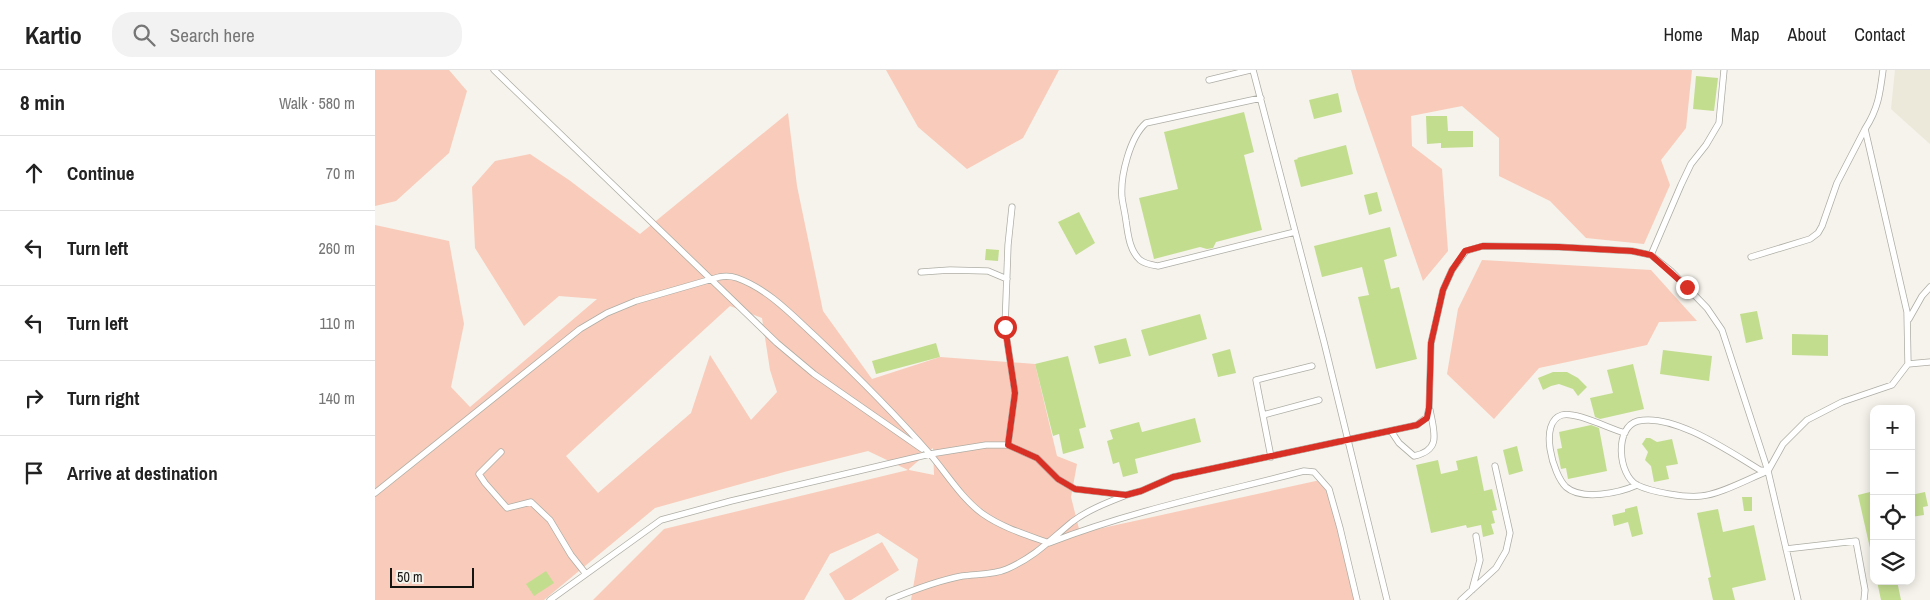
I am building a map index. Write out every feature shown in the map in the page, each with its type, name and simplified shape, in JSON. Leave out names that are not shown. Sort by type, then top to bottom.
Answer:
[{"type":"lane","points":[[494,70],[777,344],[814,374],[930,454]]},
{"type":"lane","points":[[1209,80],[1251,70],[1261,98],[1387,600]]},
{"type":"lane","points":[[1651,255],[1691,164],[1706,146],[1719,123],[1724,70]]},
{"type":"lane","points":[[1751,257],[1810,239],[1818,233],[1837,183],[1874,115],[1880,97],[1883,70]]},
{"type":"lane","points":[[1261,98],[1146,123],[1138,130],[1131,144],[1121,196],[1128,237],[1140,260],[1158,266],[1295,232]]},
{"type":"lane","points":[[1769,471],[1759,470],[1690,430],[1673,425],[1637,421],[1628,427],[1622,439],[1622,460],[1628,477],[1637,485],[1653,490],[1702,496],[1769,471],[1783,444],[1807,420],[1842,402],[1892,385],[1908,364],[1907,312],[1865,129]]},
{"type":"lane","points":[[1008,445],[1015,393],[1005,327],[1012,207]]},
{"type":"lane","points":[[889,600],[935,582],[961,576],[1004,571],[1027,559],[1073,522],[1094,508],[1173,477],[1417,425],[1427,418],[1429,408],[1431,343],[1443,290],[1452,270],[1465,251],[1483,246],[1559,247],[1632,251],[1651,255],[1687,287],[1707,308],[1722,330],[1769,471],[1798,600]]},
{"type":"lane","points":[[921,272],[950,270],[989,271],[1007,279]]},
{"type":"lane","points":[[375,493],[580,329],[607,313],[636,301],[728,276],[747,282],[776,301],[861,380],[930,454],[966,499],[983,514],[1002,525],[1049,543],[1119,519],[1305,471],[1314,472],[1329,489],[1357,600]]},
{"type":"lane","points":[[1908,323],[1913,310],[1930,288]]},
{"type":"lane","points":[[1908,364],[1930,362]]},
{"type":"lane","points":[[1271,457],[1256,380],[1312,366]]},
{"type":"lane","points":[[1263,415],[1319,400]]},
{"type":"lane","points":[[1391,431],[1399,443],[1414,456],[1425,453],[1433,446],[1433,430],[1429,408]]},
{"type":"lane","points":[[1625,433],[1601,426],[1580,416],[1564,414],[1556,418],[1551,426],[1549,446],[1558,474],[1566,487],[1583,494],[1598,495],[1637,485]]},
{"type":"lane","points":[[1422,422],[1433,430]]},
{"type":"lane","points":[[1399,443],[1400,434],[1405,428]]},
{"type":"lane","points":[[550,600],[661,520],[731,501],[930,454],[986,445],[1008,445],[1037,458],[1058,479],[1075,489],[1126,495]]},
{"type":"lane","points":[[501,452],[479,474],[485,484],[507,508],[531,502],[550,520],[571,555],[586,574]]},
{"type":"lane","points":[[1461,600],[1496,568],[1505,551],[1510,533],[1495,466]]},
{"type":"lane","points":[[1472,590],[1480,560],[1476,536]]},
{"type":"lane","points":[[1786,549],[1856,541],[1865,590],[1864,600]]},
{"type":"lane","points":[[901,600],[904,594]]},
{"type":"shaded area","points":[[375,70],[449,70],[467,91],[449,153],[396,201],[375,206]]},
{"type":"shaded area","points":[[886,70],[1059,70],[1023,138],[967,169],[918,127]]},
{"type":"shaded area","points":[[1351,70],[1692,70],[1686,128],[1661,160],[1670,185],[1644,244],[1586,238],[1550,201],[1499,176],[1499,138],[1462,106],[1411,116],[1412,146],[1442,169],[1448,251],[1423,281]]},
{"type":"shaded area","points":[[1895,70],[1930,70],[1930,144],[1891,109]]},
{"type":"shaded area","points":[[788,113],[797,186],[823,311],[872,379],[940,357],[1035,364],[1057,456],[1077,464],[1071,497],[1080,533],[1325,479],[1358,600],[911,600],[918,559],[878,533],[830,554],[804,600],[593,600],[664,529],[908,470],[868,451],[655,508],[544,600],[375,600],[375,225],[449,241],[464,324],[451,387],[470,407],[597,299],[559,296],[524,326],[475,248],[472,187],[495,161],[530,154],[569,180],[640,234]],"holes":[[[730,306],[762,318],[770,370],[777,392],[751,420],[710,355],[691,413],[598,493],[566,456]],[[933,448],[934,475],[909,470],[909,469]]]},
{"type":"shaded area","points":[[1482,260],[1651,270],[1697,321],[1659,322],[1647,345],[1539,368],[1494,419],[1447,374],[1458,309]]},
{"type":"shaded area","points":[[882,542],[899,570],[851,600],[845,600],[829,574]]},
{"type":"building","points":[[1696,76],[1718,78],[1714,111],[1693,109]]},
{"type":"building","points":[[1338,93],[1342,112],[1314,119],[1309,100]]},
{"type":"building","points":[[1244,112],[1254,152],[1244,155],[1262,230],[1216,242],[1213,248],[1200,247],[1154,259],[1139,198],[1178,189],[1164,132]]},
{"type":"building","points":[[1426,116],[1447,116],[1448,131],[1473,131],[1473,147],[1441,148],[1441,143],[1427,144]]},
{"type":"building","points":[[1346,145],[1353,174],[1301,187],[1294,160]]},
{"type":"building","points":[[1377,192],[1382,211],[1369,215],[1364,195]]},
{"type":"building","points":[[1079,212],[1095,243],[1076,255],[1058,222]]},
{"type":"building","points":[[1390,227],[1397,256],[1384,260],[1391,289],[1399,287],[1417,359],[1376,369],[1358,297],[1369,295],[1362,267],[1322,277],[1314,246]]},
{"type":"building","points":[[986,249],[999,250],[998,261],[985,260]]},
{"type":"building","points":[[1757,311],[1763,339],[1746,343],[1740,314]]},
{"type":"building","points":[[1200,314],[1207,339],[1149,356],[1141,330]]},
{"type":"building","points":[[1792,334],[1828,335],[1828,356],[1792,355]]},
{"type":"building","points":[[1126,338],[1131,356],[1099,364],[1094,346]]},
{"type":"building","points":[[936,343],[940,357],[876,374],[872,361]]},
{"type":"building","points":[[1230,349],[1236,373],[1218,377],[1212,354]]},
{"type":"building","points":[[1663,350],[1712,356],[1709,381],[1660,374]]},
{"type":"building","points":[[1068,356],[1086,427],[1079,429],[1084,448],[1063,454],[1059,434],[1053,436],[1035,364]]},
{"type":"building","points":[[1633,364],[1644,409],[1600,419],[1595,417],[1590,398],[1613,393],[1607,370]]},
{"type":"building","points":[[1553,372],[1567,372],[1578,378],[1587,387],[1578,396],[1573,389],[1559,384],[1543,390],[1538,378]]},
{"type":"building","points":[[1195,418],[1201,442],[1135,459],[1138,473],[1123,477],[1119,462],[1113,464],[1107,441],[1113,439],[1110,430],[1139,422],[1142,432]]},
{"type":"building","points":[[1591,425],[1599,428],[1607,471],[1568,479],[1566,468],[1561,469],[1557,449],[1562,448],[1559,432]]},
{"type":"building","points":[[1646,438],[1657,442],[1672,439],[1678,464],[1666,466],[1669,479],[1654,482],[1651,466],[1645,460],[1648,452],[1642,444]]},
{"type":"building","points":[[1517,446],[1523,471],[1509,475],[1503,450]]},
{"type":"building","points":[[1477,456],[1484,491],[1492,489],[1497,510],[1492,511],[1495,523],[1491,524],[1494,534],[1483,537],[1481,525],[1467,528],[1466,525],[1431,533],[1416,465],[1438,460],[1441,474],[1458,470],[1456,461]]},
{"type":"building","points":[[1870,492],[1870,548],[1858,495]]},
{"type":"building","points":[[1925,492],[1928,506],[1923,507],[1924,515],[1915,516],[1915,494]]},
{"type":"building","points":[[1742,497],[1752,497],[1752,511],[1744,511]]},
{"type":"building","points":[[1637,506],[1643,534],[1632,537],[1628,522],[1614,526],[1612,515],[1625,512],[1625,509]]},
{"type":"building","points":[[1718,509],[1723,532],[1754,525],[1766,580],[1732,588],[1735,600],[1713,600],[1708,578],[1711,577],[1697,513]]},
{"type":"building","points":[[546,571],[554,583],[534,596],[526,584]]},
{"type":"building","points":[[1878,585],[1898,585],[1901,600],[1881,600]]},
{"type":"route","points":[[1005,327],[1015,393],[1008,445],[1037,458],[1058,479],[1075,489],[1126,495],[1141,491],[1173,477],[1417,425],[1427,418],[1431,343],[1443,290],[1452,270],[1465,251],[1483,246],[1559,247],[1632,251],[1651,255],[1687,287]]}]
